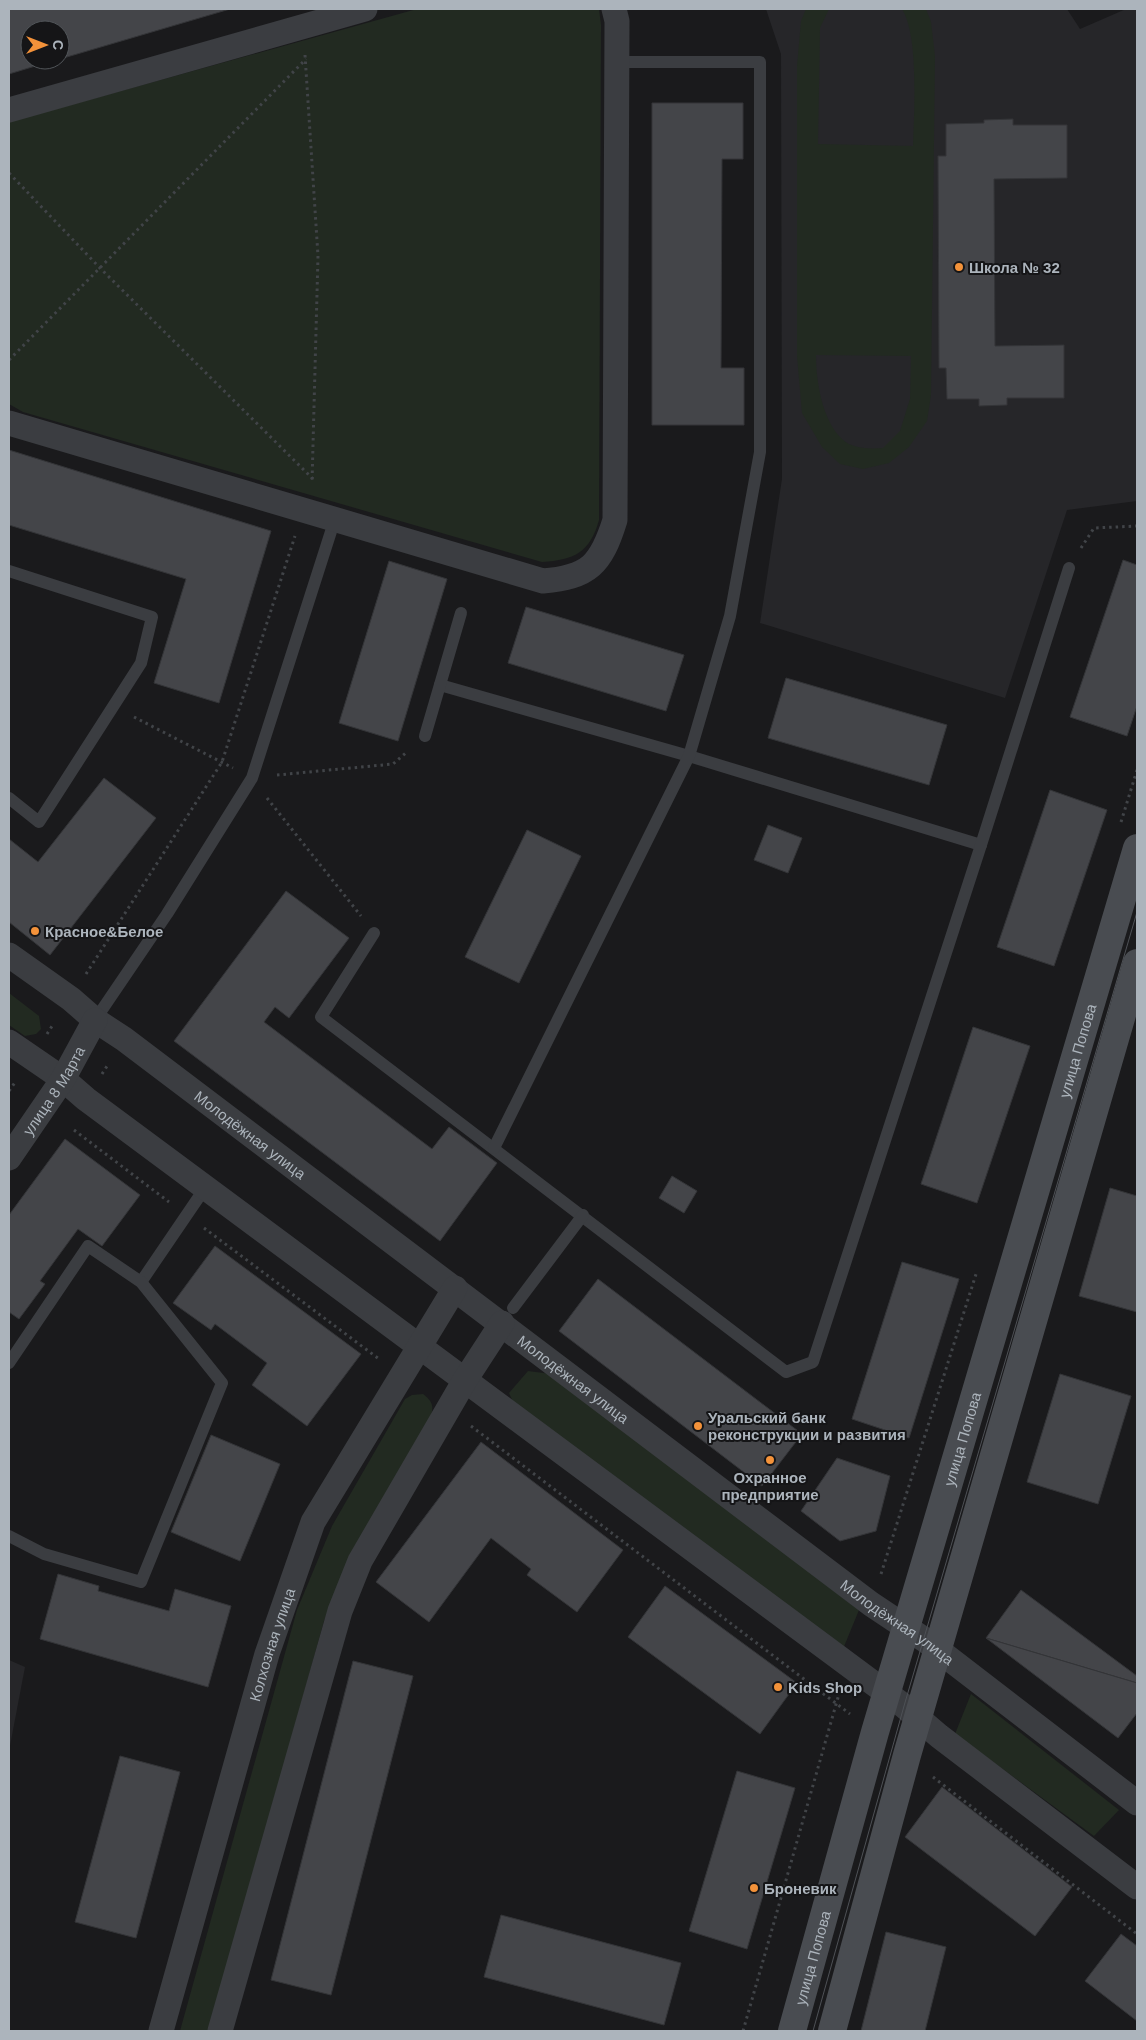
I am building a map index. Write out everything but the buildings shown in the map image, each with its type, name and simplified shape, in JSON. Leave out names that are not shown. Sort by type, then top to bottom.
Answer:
[{"type":"street","points":[[9,110],[296,29],[337,12],[366,9]]},
{"type":"street","points":[[9,423],[542,581],[566,579],[584,572],[598,559],[609,540],[615,520],[617,21],[614,9]]},
{"type":"street","name":"улица Попова","points":[[792,2031],[875,1732],[1137,848]]},
{"type":"street","name":"Молодёжная улица","points":[[9,955],[71,999],[95,1020],[124,1039],[455,1288],[507,1315],[871,1604],[907,1627],[1137,1803]]},
{"type":"street","points":[[832,2031],[908,1755],[1137,963]]},
{"type":"street","name":"улица 8 Марта","points":[[9,1158],[42,1107],[63,1079],[95,1020]]},
{"type":"street","points":[[9,1042],[63,1079],[86,1099],[205,1188],[887,1694],[1137,1887]]},
{"type":"street","name":"Колхозная улица","points":[[162,2031],[267,1654],[313,1522],[455,1288]]},
{"type":"street","points":[[220,2031],[340,1611],[360,1561],[465,1380],[507,1315]]},
{"type":"lane","points":[[494,1148],[689,756],[730,616],[760,452],[760,62],[616,62]]},
{"type":"lane","points":[[95,1020],[168,914],[252,778],[334,519]]},
{"type":"lane","points":[[374,933],[321,1017],[583,1215],[786,1372],[813,1362],[982,845],[1069,568]]},
{"type":"lane","points":[[9,571],[152,617],[141,663],[39,822],[9,798]]},
{"type":"lane","points":[[425,736],[461,613]]},
{"type":"lane","points":[[440,685],[689,756],[982,845]]},
{"type":"lane","points":[[141,1282],[205,1188]]},
{"type":"lane","points":[[507,1315],[583,1215]]},
{"type":"lane","points":[[9,1363],[88,1246],[141,1282],[222,1382],[141,1582],[44,1554],[9,1536]]},
{"type":"path","points":[[9,1091],[71,999],[222,762],[313,479],[318,256],[306,59],[296,29]]},
{"type":"path","points":[[9,360],[306,59]]},
{"type":"path","points":[[9,174],[100,268],[313,479]]},
{"type":"path","points":[[1069,568],[1094,528],[1137,526]]},
{"type":"path","points":[[252,778],[392,764],[425,736]]},
{"type":"path","points":[[1120,826],[1137,770]]},
{"type":"path","points":[[42,1107],[401,1376]]},
{"type":"path","points":[[871,1604],[979,1266]]},
{"type":"path","points":[[463,1432],[469,1424],[875,1732]]},
{"type":"path","points":[[743,2031],[836,1703],[849,1667]]},
{"type":"path","points":[[908,1755],[1137,1934]]},
{"type":"shaded area","points":[[417,9],[599,9],[601,25],[599,520],[586,547],[580,552],[564,559],[542,562],[23,412],[9,404],[9,122]]},
{"type":"shaded area","name":"Школа № 32","points":[[766,9],[1067,9],[1080,29],[1126,9],[1137,9],[1137,501],[1067,510],[1005,698],[760,623],[782,479],[781,54]]},
{"type":"shaded area","points":[[806,9],[829,9],[820,28],[818,144],[913,146],[913,55],[911,37],[902,9],[926,9],[931,22],[935,56],[931,395],[927,421],[909,447],[889,463],[863,469],[840,464],[822,447],[802,413],[797,356],[797,66],[801,21]],"holes":[[[816,355],[911,356],[910,399],[900,431],[883,448],[861,448],[851,445],[842,439],[835,431],[825,411],[817,376]]]},
{"type":"shaded area","points":[[9,993],[39,1016],[41,1029],[36,1034],[25,1036],[9,1025]]},
{"type":"shaded area","points":[[528,1371],[551,1374],[859,1610],[843,1649],[517,1411],[509,1393]]},
{"type":"shaded area","points":[[423,1394],[432,1404],[431,1416],[348,1562],[324,1621],[210,2031],[180,2031],[297,1610],[332,1526],[405,1399],[412,1395]]},
{"type":"shaded area","points":[[9,1660],[25,1667],[9,1751]]},
{"type":"shaded area","points":[[971,1694],[1119,1810],[1094,1836],[955,1734]]},
{"type":"tram line","points":[[813,2031],[904,1706],[1137,912]]},
{"type":"place","name":"Школа № 32","points":[[959,267]]},
{"type":"place","name":"Красное&Белое","points":[[35,931]]},
{"type":"place","name":"Уральский банк реконструкции и развития","points":[[698,1426]]},
{"type":"place","name":"Охранное предприятие","points":[[770,1460]]},
{"type":"place","name":"Kids Shop","points":[[778,1687]]},
{"type":"place","name":"Броневик","points":[[754,1888]]}]
